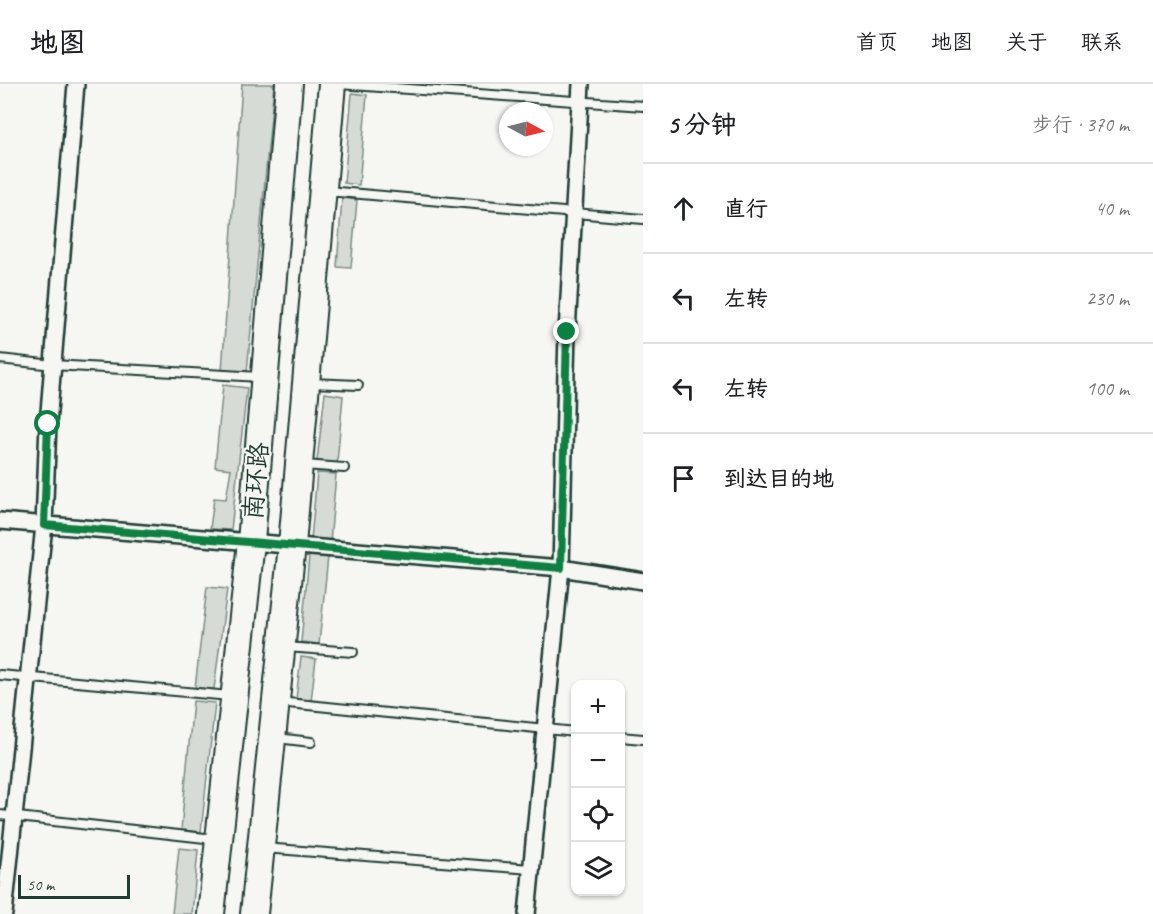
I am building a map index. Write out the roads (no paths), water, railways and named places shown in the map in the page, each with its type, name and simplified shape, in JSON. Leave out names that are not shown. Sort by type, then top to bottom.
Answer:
[{"type":"highway","name":"南环路","points":[[211,914],[251,542],[290,84]]},
{"type":"highway","name":"南环路","points":[[254,914],[292,545],[332,84]]},
{"type":"street","points":[[4,914],[7,816],[28,677],[44,525],[53,365],[76,84]]},
{"type":"street","points":[[527,914],[561,568],[567,332],[581,84]]},
{"type":"street","points":[[0,521],[561,568],[643,581]]},
{"type":"lane","points":[[339,84],[643,106]]},
{"type":"lane","points":[[323,191],[643,219]]},
{"type":"lane","points":[[0,359],[53,365],[264,378]]},
{"type":"lane","points":[[306,382],[358,385]]},
{"type":"lane","points":[[299,465],[344,468]]},
{"type":"lane","points":[[282,647],[353,652]]},
{"type":"lane","points":[[0,675],[234,696]]},
{"type":"lane","points":[[276,702],[571,732]]},
{"type":"lane","points":[[272,737],[311,742]]},
{"type":"lane","points":[[625,737],[643,739]]},
{"type":"lane","points":[[7,816],[219,839]]},
{"type":"lane","points":[[261,848],[531,869]]}]
